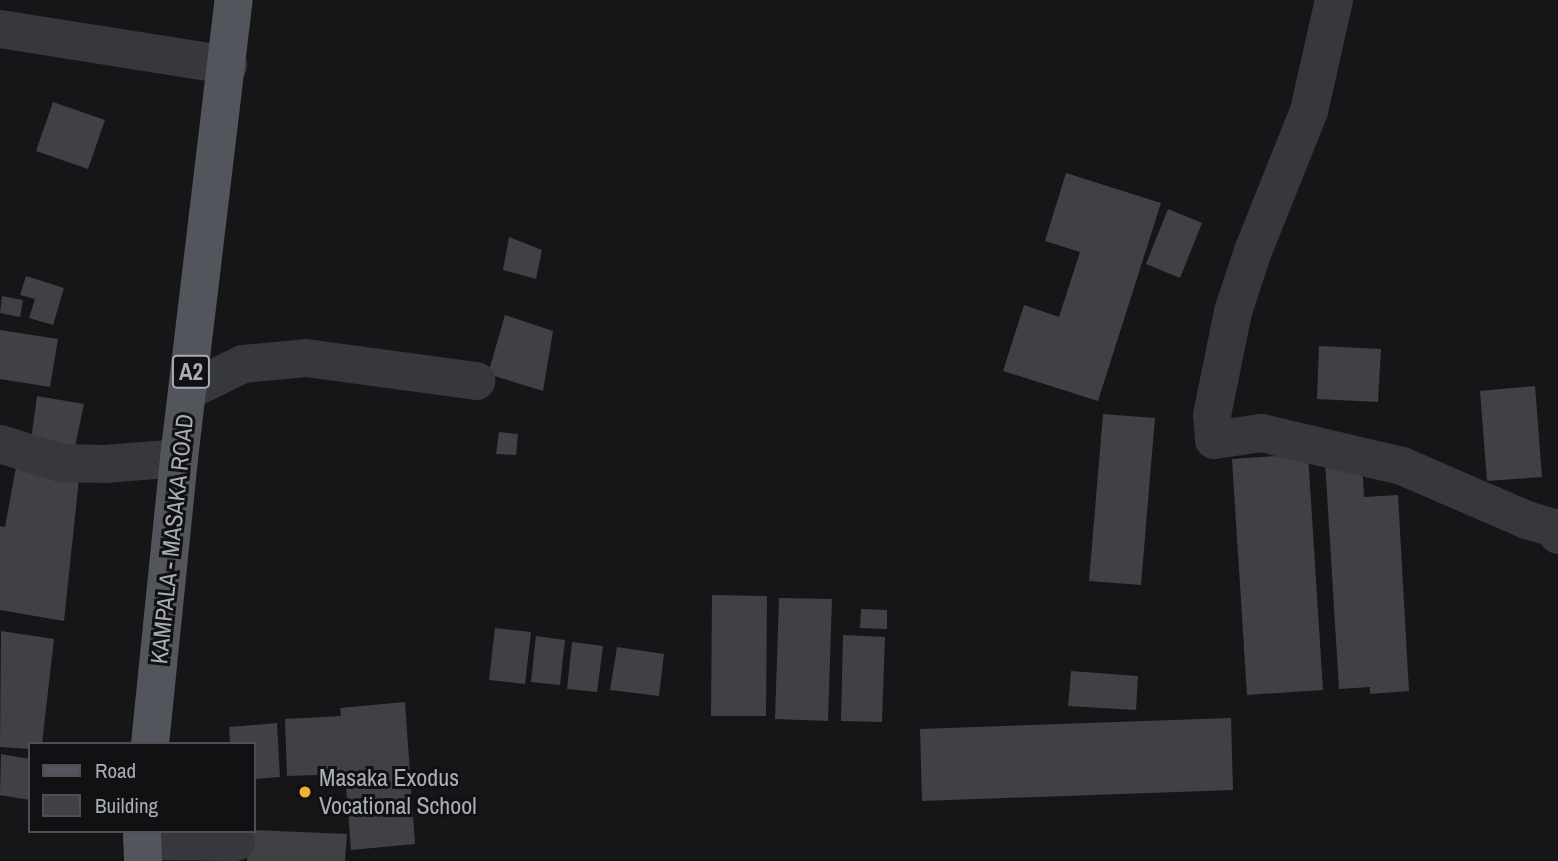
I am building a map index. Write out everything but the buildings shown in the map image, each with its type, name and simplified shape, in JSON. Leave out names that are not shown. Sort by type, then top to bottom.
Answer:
[{"type":"main road","name":"KAMPALA - MASAKA ROAD","points":[[150,742],[179,458],[234,0]]},
{"type":"street","points":[[1334,0],[1309,111],[1253,251],[1233,312],[1212,415],[1214,440],[1261,433],[1402,466],[1527,520],[1554,528],[1558,535]]},
{"type":"street","points":[[0,29],[228,65]]},
{"type":"street","points":[[188,391],[243,364],[306,358],[476,380]]},
{"type":"street","points":[[0,444],[61,463],[105,464],[179,458]]},
{"type":"street","points":[[142,844],[236,842]]},
{"type":"place","name":"Masaka Exodus Vocational School","points":[[305,792]]}]
